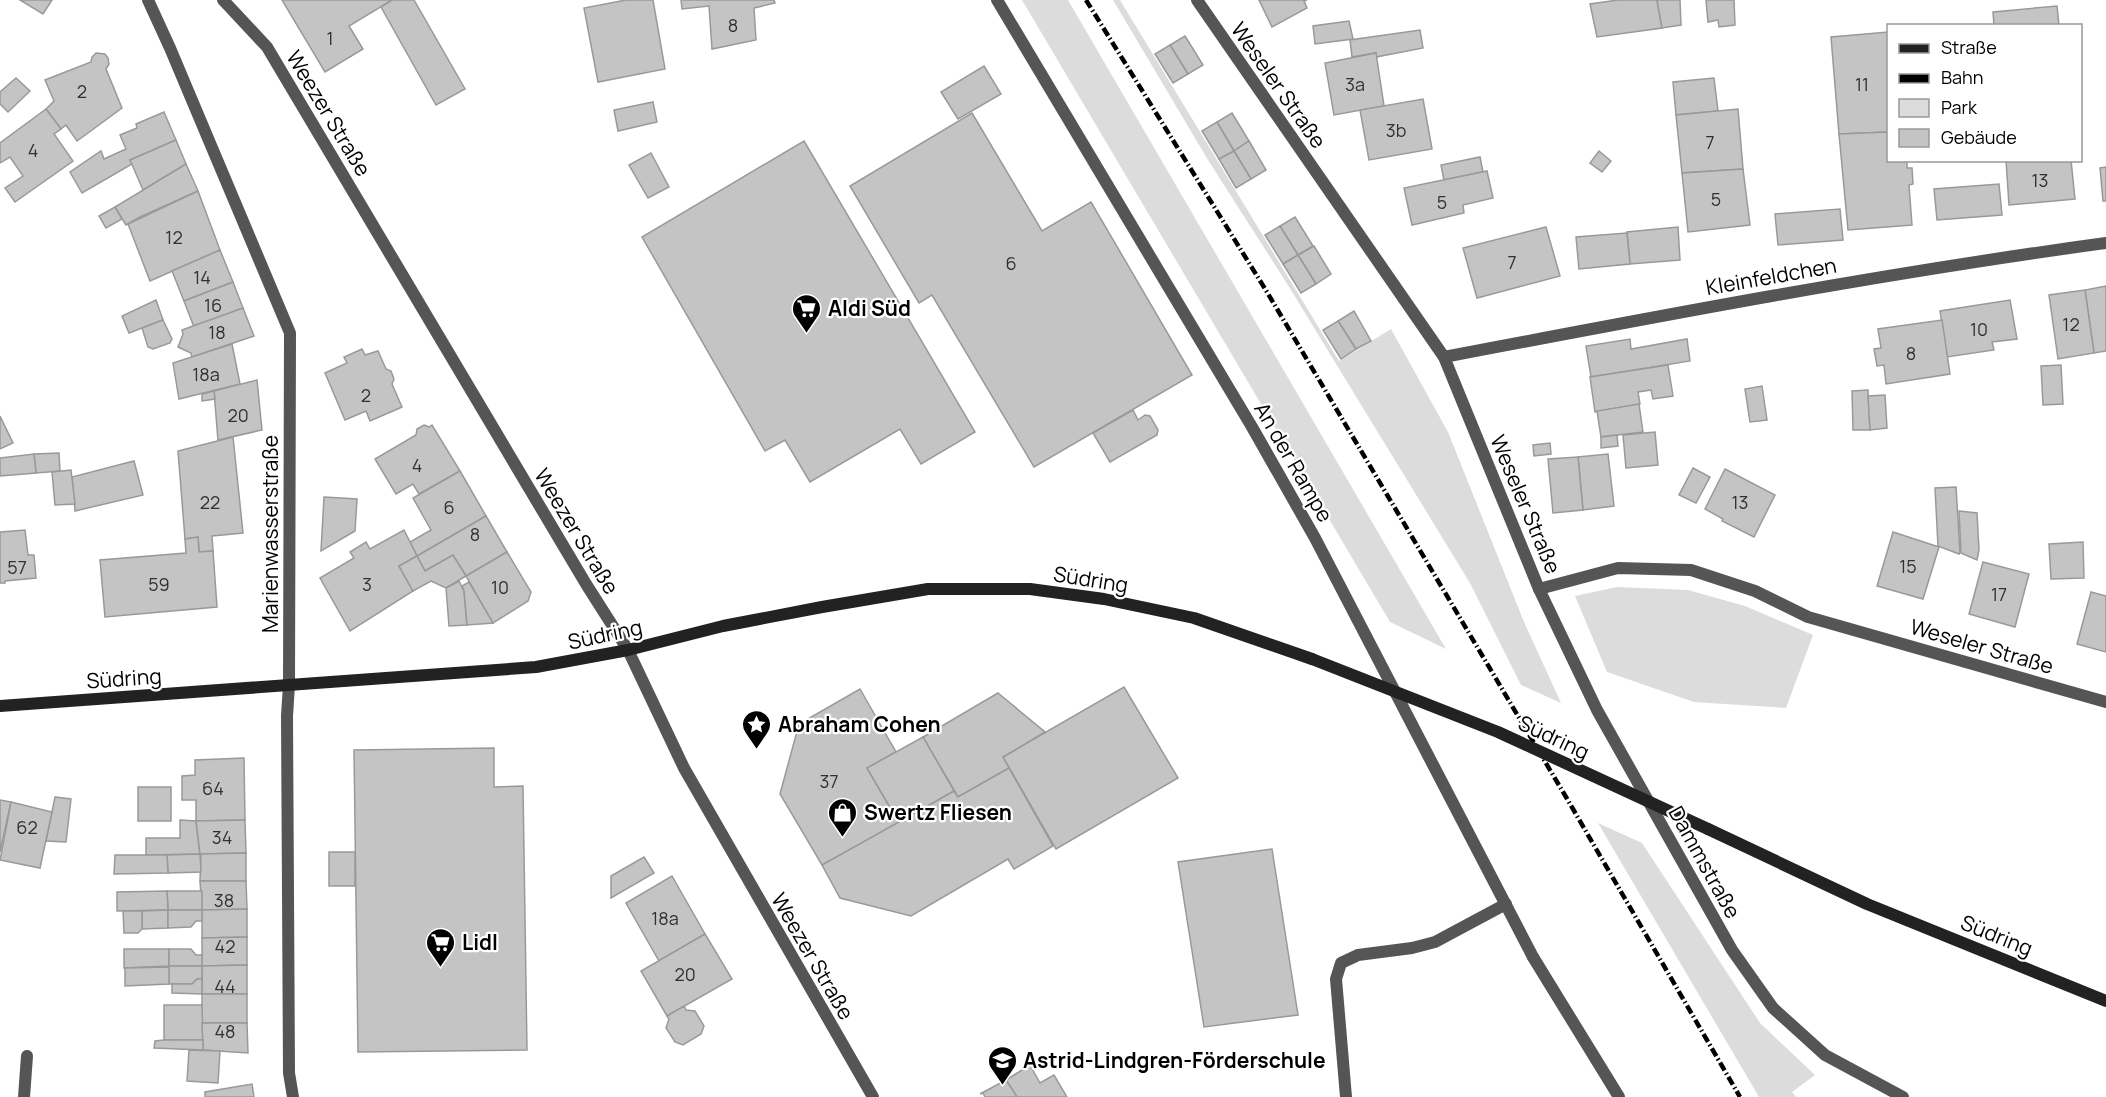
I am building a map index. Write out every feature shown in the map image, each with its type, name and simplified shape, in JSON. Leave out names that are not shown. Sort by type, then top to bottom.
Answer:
[{"type":"main road","name":"Südring","points":[[0,706],[536,667],[627,650],[745,622],[928,589],[1030,589],[1104,599],[1194,618],[1312,659],[1498,732],[1867,904],[2106,1001]]},
{"type":"street","name":"Marienwasserstraße","points":[[148,0],[290,333],[287,716],[288,1073],[292,1097]]},
{"type":"street","name":"Weezer Straße","points":[[224,0],[267,47],[627,650],[684,768],[873,1097]]},
{"type":"street","name":"An der Rampe","points":[[997,0],[1252,427],[1309,528],[1533,957],[1619,1097]]},
{"type":"street","name":"Weseler Straße","points":[[1197,0],[1444,357],[1539,589],[1618,568],[1692,570],[1755,591],[1808,617],[2106,702]]},
{"type":"street","name":"Kleinfeldchen","points":[[1444,357],[1732,302],[2012,256],[2106,243]]},
{"type":"street","name":"Dammstraße","points":[[1539,589],[1597,710],[1731,950],[1766,999],[1825,1055],[1903,1097]]},
{"type":"street","points":[[1346,1097],[1336,979],[1341,963],[1358,954],[1412,948],[1435,942],[1506,904]]},
{"type":"street","points":[[24,1097],[27,1056]]},
{"type":"green space","points":[[1022,0],[1068,0],[1446,649],[1390,622]]},
{"type":"green space","points":[[1113,0],[1120,0],[1339,361],[1391,329],[1448,432],[1524,622],[1561,703],[1521,685],[1470,583],[1286,282],[1208,160]]},
{"type":"green space","points":[[1617,587],[1688,590],[1745,606],[1813,635],[1786,708],[1694,702],[1607,672],[1575,596]]},
{"type":"green space","points":[[1598,823],[1642,843],[1760,1023],[1815,1075],[1792,1092],[1796,1097],[1759,1097]]},
{"type":"building","points":[[20,0],[52,0],[43,14]]},
{"type":"building","points":[[282,0],[392,0],[349,26],[363,49],[325,72]]},
{"type":"building","points":[[392,0],[414,0],[465,89],[436,105],[381,7]]},
{"type":"building","points":[[626,0],[653,0],[665,69],[598,82],[584,8]]},
{"type":"building","points":[[681,0],[774,0],[775,3],[754,8],[756,40],[712,49],[709,6],[682,9]]},
{"type":"building","points":[[1259,0],[1307,0],[1304,1],[1307,8],[1272,27]]},
{"type":"building","points":[[1618,0],[1657,0],[1662,28],[1597,37],[1590,4]]},
{"type":"building","points":[[1657,0],[1680,0],[1681,25],[1662,28]]},
{"type":"building","points":[[1706,0],[1734,0],[1735,25],[1719,27],[1718,20],[1708,22]]},
{"type":"building","points":[[2057,6],[2059,24],[1994,24],[1993,12]]},
{"type":"building","points":[[1349,21],[1353,39],[1315,44],[1313,26]]},
{"type":"building","points":[[1420,30],[1423,48],[1376,57],[1376,53],[1352,57],[1350,40]]},
{"type":"building","points":[[1887,32],[1887,132],[1839,134],[1831,37]]},
{"type":"building","points":[[1185,36],[1203,65],[1188,74],[1170,45]]},
{"type":"building","points":[[1170,45],[1188,74],[1173,83],[1155,54]]},
{"type":"building","points":[[96,53],[105,54],[108,58],[109,64],[106,69],[122,108],[77,141],[66,125],[61,129],[46,109],[54,101],[45,80],[91,62]]},
{"type":"building","points":[[1376,53],[1384,106],[1334,115],[1325,63]]},
{"type":"building","points":[[984,66],[1001,94],[958,119],[941,92]]},
{"type":"building","points":[[16,78],[30,91],[8,112],[0,104],[0,92]]},
{"type":"building","points":[[1714,78],[1718,111],[1676,115],[1673,82]]},
{"type":"building","points":[[1423,99],[1432,149],[1369,160],[1360,110]]},
{"type":"building","points":[[653,102],[657,122],[618,131],[614,110]]},
{"type":"building","points":[[46,109],[61,129],[54,134],[73,161],[15,202],[5,188],[23,176],[10,157],[0,163],[0,143]]},
{"type":"building","points":[[1738,109],[1743,169],[1682,173],[1676,115]]},
{"type":"building","points":[[164,112],[176,140],[130,160],[132,164],[82,193],[70,172],[101,151],[104,159],[126,149],[120,135],[137,128],[136,124]]},
{"type":"building","points":[[972,113],[1042,231],[1091,202],[1192,375],[1034,467],[932,295],[919,303],[850,186]]},
{"type":"building","points":[[1232,113],[1249,141],[1234,151],[1217,122]]},
{"type":"building","points":[[1217,122],[1234,151],[1219,159],[1202,131]]},
{"type":"building","points":[[1887,132],[1887,162],[1907,162],[1907,168],[1912,168],[1913,184],[1909,185],[1912,225],[1848,230],[1839,134]]},
{"type":"building","points":[[176,140],[186,164],[143,190],[130,160]]},
{"type":"building","name":"Aldi Süd","points":[[804,141],[975,432],[921,464],[900,429],[810,482],[785,440],[765,451],[642,237]]},
{"type":"building","points":[[1249,141],[1266,170],[1251,179],[1234,151]]},
{"type":"building","points":[[1234,151],[1251,179],[1236,188],[1219,159]]},
{"type":"building","points":[[1599,151],[1611,161],[1602,172],[1590,163]]},
{"type":"building","points":[[651,153],[669,187],[648,198],[629,165]]},
{"type":"building","points":[[1480,157],[1483,172],[1444,180],[1441,165]]},
{"type":"building","points":[[2006,162],[2071,162],[2075,199],[2009,205]]},
{"type":"building","points":[[186,164],[198,191],[126,225],[115,207]]},
{"type":"building","points":[[2106,167],[2106,201],[2103,201],[2100,168]]},
{"type":"building","points":[[1743,169],[1750,225],[1688,232],[1682,173]]},
{"type":"building","points":[[1487,171],[1493,198],[1463,205],[1464,213],[1412,225],[1404,188]]},
{"type":"building","points":[[1999,184],[2002,215],[1937,220],[1934,189]]},
{"type":"building","points":[[198,191],[220,250],[150,281],[128,224]]},
{"type":"building","points":[[115,207],[122,219],[106,228],[99,216]]},
{"type":"building","points":[[1840,209],[1843,240],[1778,245],[1775,214]]},
{"type":"building","points":[[1295,217],[1313,246],[1298,255],[1280,226]]},
{"type":"building","points":[[1280,226],[1298,255],[1283,264],[1265,235]]},
{"type":"building","points":[[1546,227],[1560,276],[1477,298],[1463,248]]},
{"type":"building","points":[[1678,227],[1680,260],[1630,264],[1627,232]]},
{"type":"building","points":[[1627,233],[1630,264],[1579,269],[1576,237]]},
{"type":"building","points":[[1314,246],[1331,274],[1316,284],[1298,255]]},
{"type":"building","points":[[220,250],[233,282],[184,301],[172,271]]},
{"type":"building","points":[[1298,255],[1316,284],[1301,293],[1283,264]]},
{"type":"building","points":[[233,282],[243,308],[194,327],[184,301]]},
{"type":"building","points":[[2106,286],[2106,351],[2094,353],[2085,290]]},
{"type":"building","points":[[2085,290],[2094,353],[2058,359],[2049,295]]},
{"type":"building","points":[[156,300],[163,320],[129,333],[122,316]]},
{"type":"building","points":[[2010,300],[2017,339],[1992,342],[1994,350],[1947,357],[1940,311]]},
{"type":"building","points":[[243,308],[254,336],[192,357],[191,353],[178,347],[183,334],[182,330]]},
{"type":"building","points":[[1354,311],[1371,341],[1356,349],[1338,321]]},
{"type":"building","points":[[163,320],[172,339],[170,343],[153,349],[148,347],[142,328]]},
{"type":"building","points":[[1942,320],[1950,374],[1886,384],[1884,365],[1877,366],[1874,349],[1881,348],[1878,329]]},
{"type":"building","points":[[1338,321],[1356,349],[1341,359],[1323,330]]},
{"type":"building","points":[[1630,339],[1631,349],[1687,339],[1690,361],[1591,377],[1586,346]]},
{"type":"building","points":[[232,344],[240,384],[179,399],[173,363]]},
{"type":"building","points":[[362,349],[365,355],[378,351],[386,369],[391,371],[394,379],[392,384],[402,407],[370,421],[366,411],[345,420],[325,373],[347,363],[344,357]]},
{"type":"building","points":[[1668,365],[1673,396],[1653,399],[1651,390],[1638,392],[1640,404],[1595,412],[1590,377]]},
{"type":"building","points":[[2061,365],[2063,404],[2043,405],[2041,366]]},
{"type":"building","points":[[257,380],[262,430],[218,440],[214,391]]},
{"type":"building","points":[[1762,386],[1767,420],[1750,422],[1745,389]]},
{"type":"building","points":[[1868,390],[1870,430],[1853,430],[1852,391]]},
{"type":"building","points":[[214,391],[215,399],[202,401],[202,394]]},
{"type":"building","points":[[1885,395],[1887,428],[1870,430],[1868,396]]},
{"type":"building","points":[[1639,404],[1643,432],[1601,437],[1597,411]]},
{"type":"building","points":[[1133,410],[1138,420],[1145,415],[1150,416],[1158,430],[1157,435],[1110,462],[1093,433]]},
{"type":"building","points":[[0,416],[13,443],[0,449]]},
{"type":"building","points":[[424,425],[429,427],[432,425],[460,471],[419,494],[413,484],[396,494],[375,459],[416,435],[417,429]]},
{"type":"building","points":[[1655,432],[1658,465],[1626,468],[1623,435]]},
{"type":"building","points":[[1617,435],[1618,446],[1601,448],[1601,437]]},
{"type":"building","points":[[233,437],[243,533],[212,536],[213,551],[199,552],[198,537],[185,539],[178,451]]},
{"type":"building","points":[[1550,443],[1551,454],[1534,456],[1533,445]]},
{"type":"building","points":[[59,453],[60,471],[36,473],[34,454]]},
{"type":"building","points":[[34,454],[36,473],[0,476],[0,458]]},
{"type":"building","points":[[1608,454],[1614,506],[1583,510],[1578,457]]},
{"type":"building","points":[[1578,457],[1583,510],[1553,513],[1548,459]]},
{"type":"building","points":[[134,461],[143,495],[75,511],[72,477]]},
{"type":"building","points":[[1693,468],[1710,477],[1696,503],[1679,495]]},
{"type":"building","points":[[1725,469],[1775,495],[1754,537],[1722,521],[1723,519],[1705,509]]},
{"type":"building","points":[[71,470],[75,504],[55,505],[52,472]]},
{"type":"building","points":[[460,471],[486,516],[417,556],[410,542],[431,530],[413,498]]},
{"type":"building","points":[[1956,487],[1959,554],[1938,546],[1935,488]]},
{"type":"building","points":[[324,497],[357,499],[355,531],[321,551]]},
{"type":"building","points":[[1959,511],[1977,513],[1979,550],[1977,560],[1961,553]]},
{"type":"building","points":[[486,516],[507,552],[466,576],[453,555],[425,571],[417,556]]},
{"type":"building","points":[[25,530],[28,555],[34,555],[36,578],[0,583],[0,532]]},
{"type":"building","points":[[404,530],[417,556],[399,566],[413,591],[350,631],[320,578],[354,558],[350,552],[366,542],[370,549]]},
{"type":"building","points":[[1893,532],[1939,547],[1923,599],[1877,586]]},
{"type":"building","points":[[198,537],[199,552],[213,551],[217,607],[105,617],[100,560],[186,553],[185,539]]},
{"type":"building","points":[[2083,542],[2084,578],[2051,579],[2049,544]]},
{"type":"building","points":[[507,552],[531,592],[528,601],[493,623],[466,576]]},
{"type":"building","points":[[453,555],[466,576],[446,588],[431,581],[413,591],[399,566],[417,556],[425,571]]},
{"type":"building","points":[[1983,562],[2029,574],[2015,627],[1969,614]]},
{"type":"building","points":[[459,581],[464,591],[467,625],[449,626],[446,588]]},
{"type":"building","points":[[469,582],[493,623],[467,625],[462,586]]},
{"type":"building","points":[[2091,592],[2106,596],[2106,652],[2077,644]]},
{"type":"building","points":[[1124,687],[1178,778],[1056,849],[1003,757]]},
{"type":"building","points":[[860,689],[896,752],[867,768],[899,823],[822,865],[780,794],[799,724]]},
{"type":"building","points":[[998,693],[1045,732],[1003,757],[1009,768],[958,797],[923,737]]},
{"type":"building","points":[[923,737],[954,791],[899,823],[867,768]]},
{"type":"building","name":"Lidl","points":[[494,748],[494,787],[523,786],[527,1050],[358,1052],[354,750]]},
{"type":"building","points":[[244,758],[245,820],[196,821],[196,800],[182,800],[182,776],[195,775],[195,760]]},
{"type":"building","points":[[1009,768],[1053,846],[1014,869],[1008,859],[911,916],[840,898],[822,865],[954,791],[958,797]]},
{"type":"building","points":[[138,787],[171,787],[171,821],[138,821]]},
{"type":"building","points":[[55,797],[71,799],[66,842],[46,841]]},
{"type":"building","points":[[0,800],[11,802],[0,852]]},
{"type":"building","points":[[11,802],[52,812],[40,868],[0,860]]},
{"type":"building","points":[[180,820],[196,821],[200,854],[146,855],[146,838],[180,838]]},
{"type":"building","points":[[245,820],[246,853],[200,854],[196,821]]},
{"type":"building","points":[[1272,849],[1298,1015],[1204,1027],[1178,862]]},
{"type":"building","points":[[329,852],[355,852],[355,886],[329,886]]},
{"type":"building","points":[[246,853],[246,881],[200,881],[201,854]]},
{"type":"building","points":[[200,854],[201,872],[168,873],[167,855]]},
{"type":"building","points":[[115,855],[167,855],[168,873],[114,874]]},
{"type":"building","points":[[644,857],[654,873],[611,898],[611,876]]},
{"type":"building","points":[[672,876],[705,934],[659,961],[626,903]]},
{"type":"building","points":[[200,881],[246,881],[247,909],[202,910]]},
{"type":"building","points":[[167,891],[202,891],[202,910],[168,910]]},
{"type":"building","points":[[167,891],[168,910],[117,911],[117,892]]},
{"type":"building","points":[[247,909],[247,937],[202,938],[202,910]]},
{"type":"building","points":[[168,910],[168,928],[142,929],[142,911]]},
{"type":"building","points":[[168,910],[202,910],[202,921],[196,921],[191,927],[168,928]]},
{"type":"building","points":[[123,911],[142,911],[142,929],[138,933],[124,933]]},
{"type":"building","points":[[705,934],[732,979],[667,1016],[641,971]]},
{"type":"building","points":[[247,937],[247,965],[202,966],[202,938]]},
{"type":"building","points":[[124,949],[169,949],[169,966],[124,968]]},
{"type":"building","points":[[169,949],[191,949],[196,955],[202,955],[202,966],[169,966]]},
{"type":"building","points":[[247,965],[247,994],[202,994],[202,966]]},
{"type":"building","points":[[169,966],[202,966],[202,979],[197,979],[192,984],[169,984]]},
{"type":"building","points":[[169,967],[169,984],[125,986],[125,968]]},
{"type":"building","points":[[197,979],[202,979],[202,994],[172,993],[172,984],[192,984]]},
{"type":"building","points":[[202,994],[247,994],[247,1023],[202,1023]]},
{"type":"building","points":[[164,1005],[202,1005],[203,1040],[164,1040]]},
{"type":"building","points":[[684,1006],[686,1010],[695,1011],[704,1026],[701,1034],[683,1045],[675,1042],[666,1028],[669,1019],[667,1016]]},
{"type":"building","points":[[202,1023],[247,1023],[248,1053],[203,1050]]},
{"type":"building","points":[[203,1040],[203,1050],[154,1048],[155,1041]]},
{"type":"building","points":[[189,1050],[220,1051],[218,1083],[187,1081]]},
{"type":"building","points":[[1030,1065],[1040,1083],[1054,1075],[1067,1097],[1017,1097],[1006,1080]]},
{"type":"building","name":"Astrid-Lindgren-Förderschule","points":[[1006,1080],[1017,1097],[985,1097],[983,1093],[980,1094]]},
{"type":"building","points":[[252,1084],[254,1097],[205,1097],[205,1092]]},
{"type":"railway","points":[[1086,0],[1267,292],[1566,797],[1740,1097]]},
{"type":"place","name":"Aldi Süd","points":[[807,334]]},
{"type":"place","name":"Abraham Cohen","points":[[757,750]]},
{"type":"place","name":"Swertz Fliesen","points":[[843,838]]},
{"type":"place","name":"Lidl","points":[[441,968]]},
{"type":"place","name":"Astrid-Lindgren-Förderschule","points":[[1002,1086]]}]
